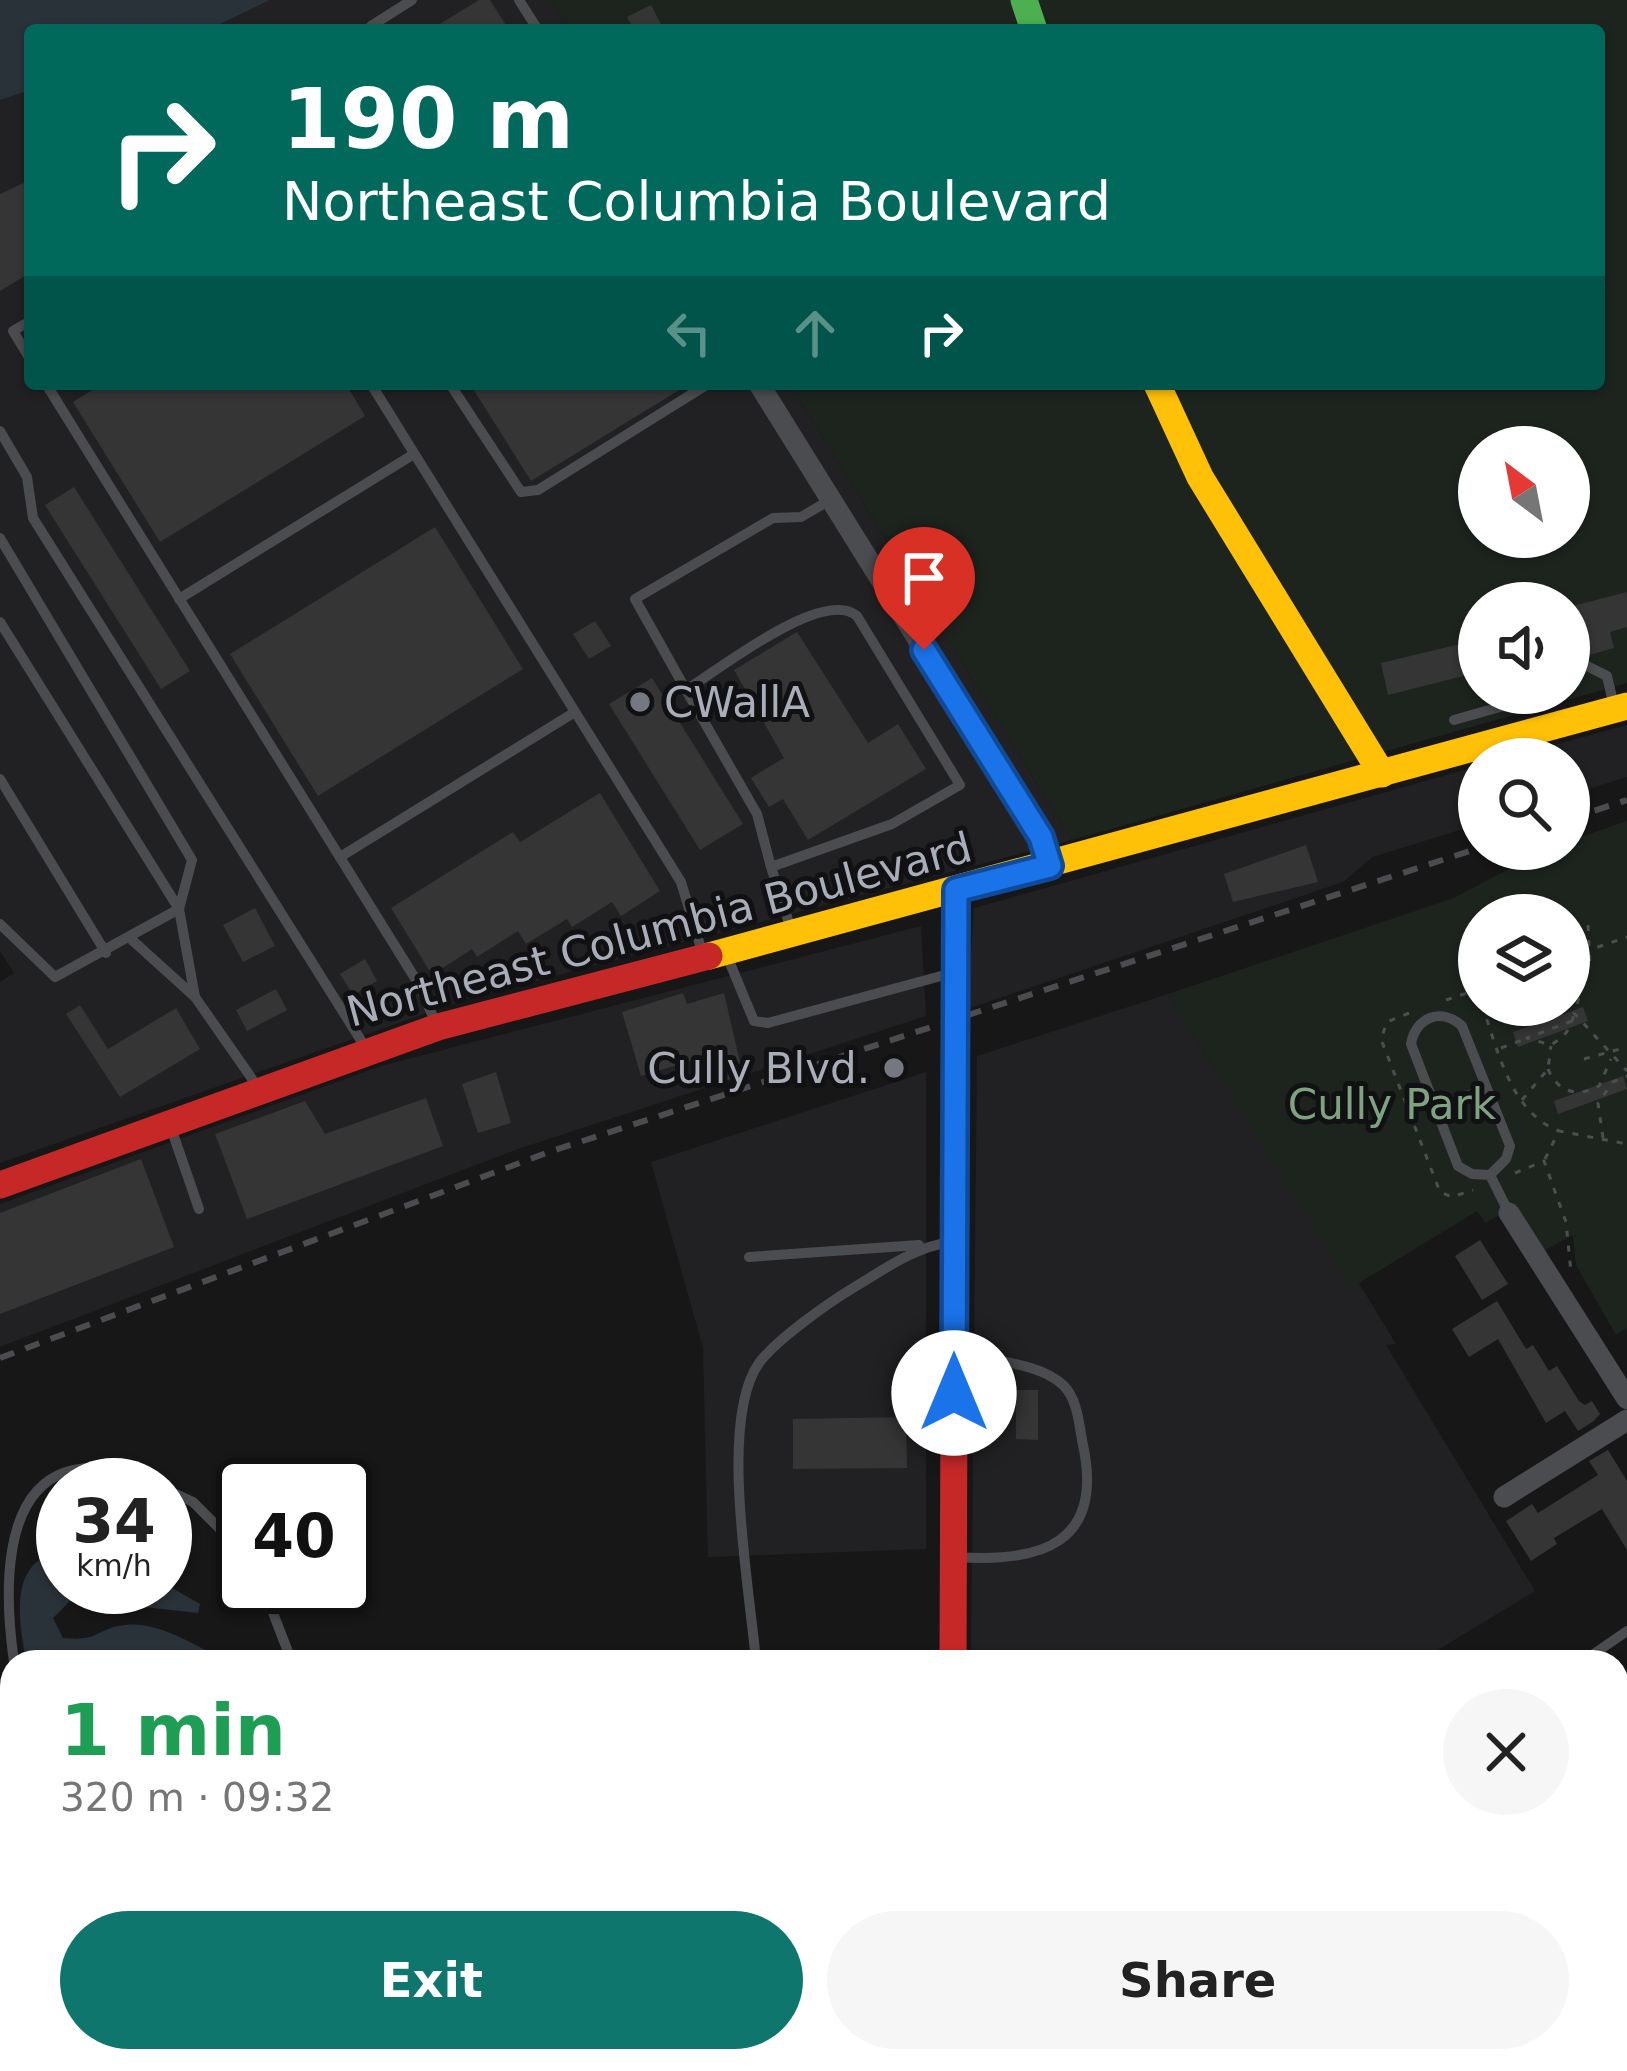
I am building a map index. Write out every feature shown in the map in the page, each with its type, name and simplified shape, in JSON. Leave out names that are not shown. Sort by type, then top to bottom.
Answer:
[{"type":"main road","points":[[1159,390],[1200,477],[1382,774]]},
{"type":"main road","name":"Northeast Columbia Boulevard","points":[[0,1185],[438,1027],[1050,866],[1621,708]]},
{"type":"main road","points":[[953,1650],[956,890]]},
{"type":"street","points":[[763,390],[1041,837],[1050,866]]},
{"type":"street","points":[[1509,1213],[1627,1399]]},
{"type":"street","points":[[1504,1497],[1627,1420]]},
{"type":"lane","points":[[374,24],[412,0]]},
{"type":"lane","points":[[24,325],[13,332],[24,349]]},
{"type":"lane","points":[[50,390],[418,983],[438,1027]]},
{"type":"lane","points":[[375,390],[681,882],[715,955],[754,1021],[768,1023],[956,972]]},
{"type":"lane","points":[[453,390],[521,492],[538,490],[698,390]]},
{"type":"lane","points":[[0,431],[27,477],[33,518],[367,1050]]},
{"type":"lane","points":[[179,599],[414,454]]},
{"type":"lane","points":[[794,935],[757,814],[635,598],[773,518],[801,517],[831,500]]},
{"type":"lane","points":[[0,538],[192,860],[179,909],[132,940],[55,977],[0,924]]},
{"type":"lane","points":[[686,690],[814,610],[850,610],[960,785],[892,824],[771,868]]},
{"type":"lane","points":[[0,622],[179,909],[195,997]]},
{"type":"lane","points":[[1590,668],[1607,676],[1621,708]]},
{"type":"lane","points":[[340,857],[575,712]]},
{"type":"lane","points":[[1454,720],[1474,714]]},
{"type":"lane","points":[[1540,714],[1543,729]]},
{"type":"lane","points":[[0,778],[106,953]]},
{"type":"lane","points":[[132,940],[195,997],[258,1089]]},
{"type":"lane","points":[[1448,1016],[1462,1026],[1510,1146],[1492,1178],[1458,1166],[1434,1104],[1412,1044],[1416,1028],[1430,1017],[1448,1016]]},
{"type":"lane","points":[[169,1122],[199,1210]]},
{"type":"lane","points":[[1492,1178],[1509,1213]]},
{"type":"lane","points":[[749,1257],[954,1241]]},
{"type":"lane","points":[[755,1650],[739,1407],[760,1361],[838,1298],[925,1245]]},
{"type":"lane","points":[[953,1557],[982,1559],[1058,1546],[1076,1528],[1088,1503],[1088,1466],[1074,1404],[1065,1386],[1042,1372],[954,1352]]},
{"type":"lane","points":[[13,1650],[7,1553],[16,1511],[36,1486]]},
{"type":"lane","points":[[192,1501],[216,1524]]},
{"type":"lane","points":[[273,1614],[287,1650]]},
{"type":"lane","points":[[1599,1650],[1627,1631]]},
{"type":"path","points":[[1590,950],[1627,937]]},
{"type":"path","points":[[1435,1004],[1458,996]]},
{"type":"path","points":[[1413,1012],[1387,1022],[1381,1034],[1443,1195],[1456,1197],[1492,1178],[1544,1161],[1559,1131]]},
{"type":"path","points":[[1490,1026],[1521,1101],[1537,1119],[1559,1131],[1627,1144]]},
{"type":"path","points":[[1498,1048],[1561,1026]]},
{"type":"path","points":[[1570,1026],[1567,1035],[1552,1045],[1548,1070],[1559,1087],[1590,1091],[1605,1078],[1612,1057]]},
{"type":"path","points":[[1586,1026],[1627,1073],[1613,1082],[1598,1103],[1604,1140]]},
{"type":"path","points":[[1527,1038],[1552,1045]]},
{"type":"path","points":[[1584,1059],[1627,1048]]},
{"type":"path","points":[[1521,1101],[1537,1088],[1541,1071],[1548,1070]]},
{"type":"path","points":[[1409,1113],[1486,1084]]},
{"type":"path","points":[[1544,1161],[1566,1222],[1566,1252],[1576,1283]]},
{"type":"shaded area","points":[[0,0],[270,0],[220,24],[24,24],[24,92],[0,100]]},
{"type":"shaded area","points":[[270,0],[551,0],[566,24],[220,24]]},
{"type":"shaded area","points":[[24,92],[24,390],[794,390],[1072,840],[467,999],[0,1163],[0,982],[14,973],[0,951],[0,100]]},
{"type":"shaded area","points":[[1627,725],[1627,777],[1590,788],[1590,738],[1580,738]]},
{"type":"shaded area","points":[[1458,772],[1458,831],[1373,857],[1343,882],[967,1009],[974,908]]},
{"type":"shaded area","points":[[921,926],[926,1016],[515,1150],[0,1347],[0,1204],[381,1066]]},
{"type":"shaded area","points":[[1168,994],[1351,1287],[1359,1283],[1396,1344],[1386,1345],[1535,1591],[1438,1650],[971,1650],[977,1056]]},
{"type":"shaded area","points":[[926,1072],[926,1549],[708,1557],[703,1348],[651,1162]]},
{"type":"shaded area","points":[[36,1563],[36,1614],[57,1614],[53,1618],[63,1638],[88,1637],[133,1624],[176,1635],[206,1650],[24,1650],[20,1598]]},
{"type":"green space","points":[[551,0],[1627,0],[1627,683],[1590,693],[1590,582],[1458,582],[1458,714],[1517,714],[1072,840],[794,390],[1605,390],[1605,24],[566,24]]},
{"type":"green space","name":"Cully Park","points":[[1627,821],[1627,1328],[1616,1335],[1576,1265],[1573,1235],[1544,1251],[1516,1205],[1486,1223],[1477,1211],[1351,1288],[1168,994],[1458,896],[1458,1026],[1590,1026],[1590,894],[1462,894],[1507,870],[1590,870],[1590,834]]},
{"type":"building","points":[[479,0],[490,0],[505,24],[440,24]]},
{"type":"building","points":[[651,5],[661,24],[631,24],[627,17]]},
{"type":"building","points":[[24,183],[24,277],[0,291],[0,194]]},
{"type":"building","points":[[92,390],[350,390],[365,416],[160,542],[73,402]]},
{"type":"building","points":[[474,390],[679,390],[531,481]]},
{"type":"building","points":[[74,487],[190,671],[161,689],[45,505]]},
{"type":"building","points":[[435,527],[523,669],[318,796],[230,654]]},
{"type":"building","points":[[1627,592],[1627,627],[1610,632],[1614,648],[1590,655],[1590,602]]},
{"type":"building","points":[[595,621],[611,646],[589,659],[573,634]]},
{"type":"building","points":[[797,632],[868,743],[898,724],[926,769],[808,840],[783,799],[769,807],[751,778],[784,758],[734,670]]},
{"type":"building","points":[[1458,645],[1458,677],[1388,695],[1381,663]]},
{"type":"building","points":[[652,678],[743,824],[700,850],[609,704]]},
{"type":"building","points":[[600,793],[660,891],[621,916],[612,902],[572,927],[567,919],[526,944],[518,931],[477,957],[472,949],[432,975],[391,908],[513,832],[520,842]]},
{"type":"building","points":[[1306,845],[1318,882],[1233,902],[1224,874]]},
{"type":"building","points":[[255,908],[275,946],[243,962],[223,925]]},
{"type":"building","points":[[365,959],[377,981],[353,995],[340,974]]},
{"type":"building","points":[[276,989],[287,1010],[247,1031],[236,1010]]},
{"type":"building","points":[[683,993],[687,1004],[724,993],[743,1075],[714,1085],[704,1057],[641,1076],[622,1012]]},
{"type":"building","points":[[80,1005],[108,1049],[176,1008],[200,1049],[120,1097],[66,1014]]},
{"type":"building","points":[[1530,1026],[1575,1026],[1518,1047],[1513,1032]]},
{"type":"building","points":[[496,1072],[511,1123],[478,1133],[462,1084]]},
{"type":"building","points":[[1623,1076],[1627,1089],[1558,1114],[1554,1101]]},
{"type":"building","points":[[426,1098],[443,1146],[247,1219],[215,1134],[305,1101],[325,1134]]},
{"type":"building","points":[[141,1159],[174,1247],[0,1314],[0,1213]]},
{"type":"building","points":[[1480,1240],[1508,1284],[1482,1300],[1455,1256]]},
{"type":"building","points":[[1497,1301],[1526,1349],[1533,1345],[1549,1371],[1557,1366],[1579,1401],[1585,1405],[1592,1401],[1600,1414],[1594,1421],[1578,1431],[1565,1411],[1546,1423],[1498,1339],[1469,1357],[1452,1329]]},
{"type":"building","points":[[1016,1390],[1038,1390],[1038,1440],[1016,1439]]},
{"type":"building","points":[[906,1417],[907,1468],[793,1469],[793,1419]]},
{"type":"building","points":[[1608,1450],[1627,1481],[1627,1550],[1602,1509],[1554,1538],[1557,1544],[1531,1561],[1506,1521],[1532,1504],[1538,1513],[1598,1475],[1589,1461]]},
{"type":"railway","points":[[1590,812],[1627,800]]},
{"type":"railway","points":[[0,1358],[549,1152],[1458,855]]},
{"type":"traffic: fast","points":[[1024,0],[1032,24]]},
{"type":"traffic: slow","points":[[1160,390],[1200,477],[1382,774]]},
{"type":"traffic: slow","points":[[709,956],[1627,706]]},
{"type":"traffic: jam","points":[[953,1650],[956,890]]},
{"type":"traffic: jam","points":[[0,1185],[438,1027],[709,956]]},
{"type":"place","name":"CWallA","points":[[640,702]]},
{"type":"place","name":"Cully Blvd.","points":[[894,1068]]},
{"type":"route","points":[[924,650],[1041,837],[1050,866],[956,890],[954,1393]]}]
